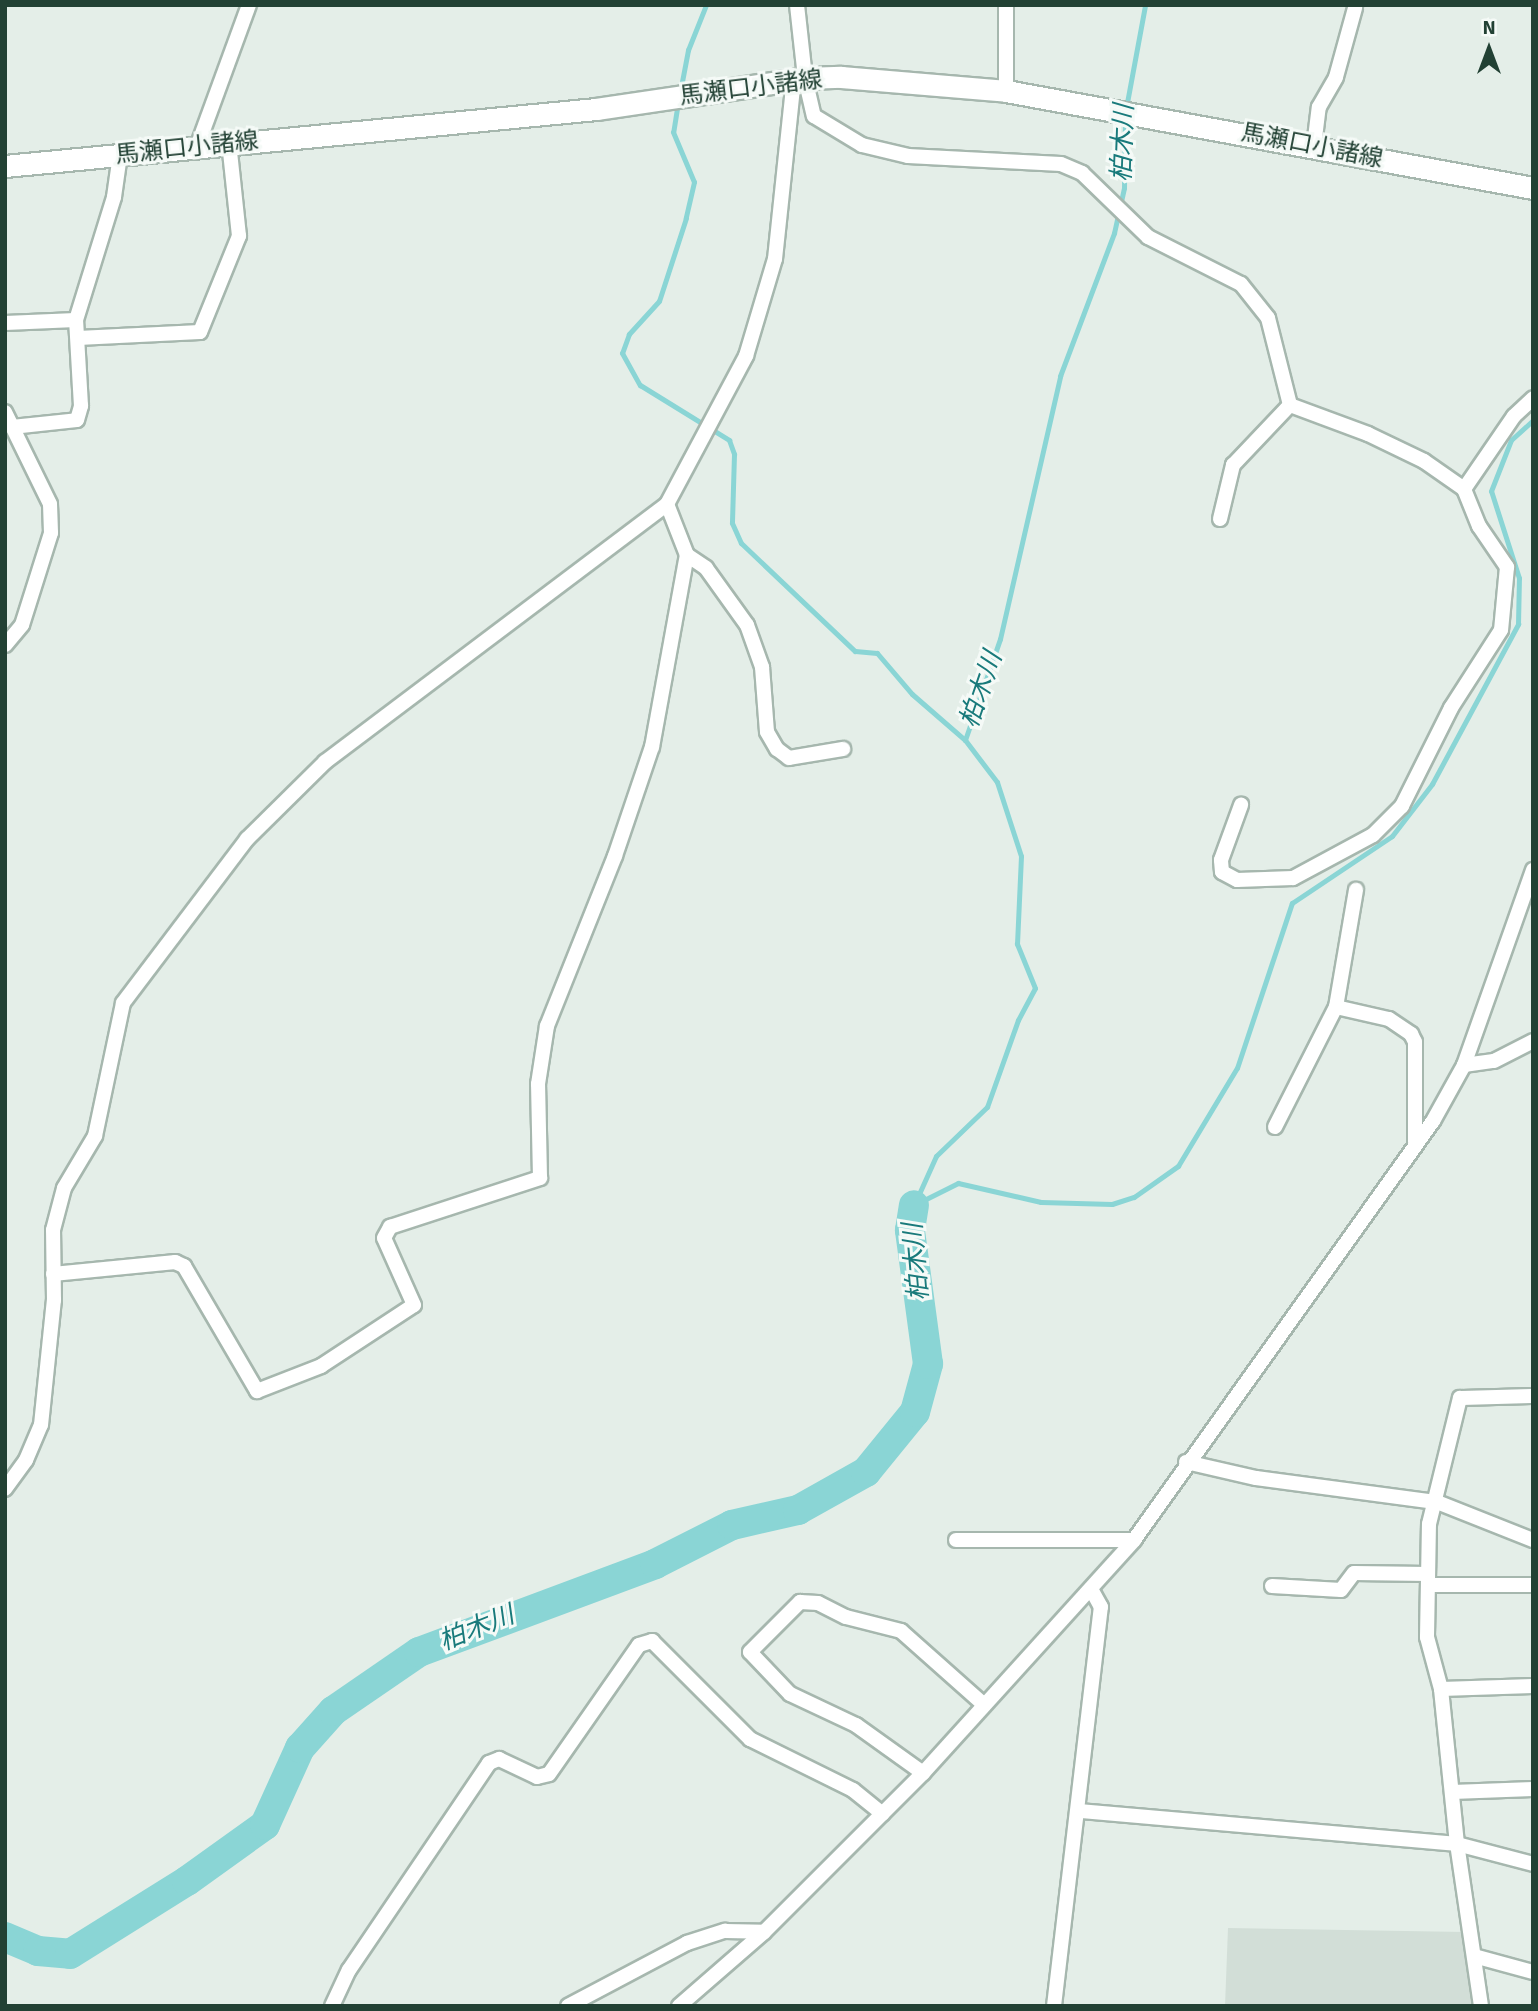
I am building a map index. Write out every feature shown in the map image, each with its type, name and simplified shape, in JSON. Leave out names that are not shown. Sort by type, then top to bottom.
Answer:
[{"type":"main road","name":"馬瀬口小諸線","points":[[5,166],[596,109],[799,79],[1006,92],[1533,188]]},
{"type":"street","points":[[197,147],[249,5]]},
{"type":"street","points":[[5,1489],[26,1460],[41,1425],[53,1274],[53,1230],[64,1188],[95,1136],[123,1003],[198,899],[247,839],[325,762],[667,504],[746,356],[775,259],[799,79],[797,5]]},
{"type":"street","points":[[1006,5],[1006,92]]},
{"type":"street","points":[[1314,146],[1319,107],[1336,77],[1355,8]]},
{"type":"street","points":[[799,79],[814,116],[862,145],[908,156],[1060,164],[1082,173],[1147,237],[1241,284],[1268,318],[1290,405]]},
{"type":"street","points":[[78,338],[200,332],[239,236],[229,143]]},
{"type":"street","points":[[12,427],[77,420],[81,406],[76,320],[114,197],[120,155]]},
{"type":"street","points":[[5,323],[76,320]]},
{"type":"street","points":[[1464,489],[1514,416],[1533,398]]},
{"type":"street","points":[[1241,804],[1221,860],[1222,872],[1237,880],[1293,878],[1373,835],[1402,806],[1451,708],[1501,629],[1507,567],[1479,526],[1464,489],[1424,461],[1368,434],[1290,405]]},
{"type":"street","points":[[1220,519],[1233,465],[1290,405]]},
{"type":"street","points":[[5,412],[50,504],[51,534],[22,625],[5,645]]},
{"type":"street","points":[[53,1274],[176,1262],[184,1266],[257,1391],[321,1366],[414,1305],[384,1238],[390,1227],[540,1178],[538,1084],[547,1026],[615,856],[652,747],[687,555],[667,504]]},
{"type":"street","points":[[687,555],[706,568],[747,625],[762,667],[767,732],[777,749],[789,758],[843,749]]},
{"type":"street","points":[[679,2006],[764,1933],[923,1773],[982,1703],[1091,1589],[1133,1540],[1415,1142],[1433,1121],[1464,1065],[1533,870]]},
{"type":"street","points":[[1275,1128],[1336,1007],[1356,890]]},
{"type":"street","points":[[1336,1007],[1389,1019],[1411,1034],[1415,1042],[1415,1142]]},
{"type":"street","points":[[1464,1065],[1494,1061],[1533,1041]]},
{"type":"street","points":[[1480,2006],[1457,1844],[1441,1689],[1427,1637],[1429,1524],[1437,1502],[1460,1398],[1533,1396]]},
{"type":"street","points":[[1186,1462],[1256,1478],[1437,1502],[1533,1540]]},
{"type":"street","points":[[956,1540],[1133,1540]]},
{"type":"street","points":[[1272,1586],[1341,1590],[1354,1573],[1533,1585]]},
{"type":"street","points":[[1054,2006],[1080,1811],[1101,1607],[1091,1589]]},
{"type":"street","points":[[923,1773],[856,1724],[790,1694],[750,1652],[800,1602],[818,1603],[846,1618],[901,1631],[982,1703]]},
{"type":"street","points":[[332,2006],[349,1970],[489,1763],[499,1759],[537,1777],[549,1774],[639,1645],[652,1641],[750,1739],[853,1790],[883,1814]]},
{"type":"street","points":[[1441,1689],[1533,1686]]},
{"type":"street","points":[[1452,1792],[1533,1789]]},
{"type":"street","points":[[1080,1811],[1457,1844],[1533,1864]]},
{"type":"street","points":[[568,2006],[687,1943],[725,1931],[764,1933]]},
{"type":"street","points":[[1474,1956],[1533,1972]]},
{"type":"shaded area","points":[[1228,1928],[1465,1932],[1474,2006],[1225,2006]]},
{"type":"waterway","points":[[680,92],[688,50],[706,5]]},
{"type":"waterway","name":"柏木川","points":[[1126,108],[1145,5]]},
{"type":"waterway","points":[[678,102],[673,132],[694,182],[686,218],[659,301],[629,334],[622,353],[640,385],[729,440],[734,454],[732,523],[741,543],[855,651],[877,653],[912,694],[965,740]]},
{"type":"waterway","name":"柏木川","points":[[914,1205],[936,1156],[987,1107],[1018,1020],[1035,988],[1017,944],[1021,856],[997,782],[965,740],[1000,639],[1060,376],[1114,233],[1124,188],[1125,118]]},
{"type":"waterway","points":[[916,1204],[958,1183],[1041,1202],[1112,1204],[1134,1197],[1178,1166],[1237,1068],[1292,903],[1392,836],[1432,784],[1518,624],[1519,578],[1491,491],[1511,440],[1533,420]]},
{"type":"waterway","name":"柏木川","points":[[5,1937],[38,1951],[70,1954],[187,1881],[265,1825],[300,1748],[333,1711],[419,1652],[655,1564],[732,1525],[798,1510],[866,1472],[915,1412],[928,1364],[910,1230],[914,1205]]}]
